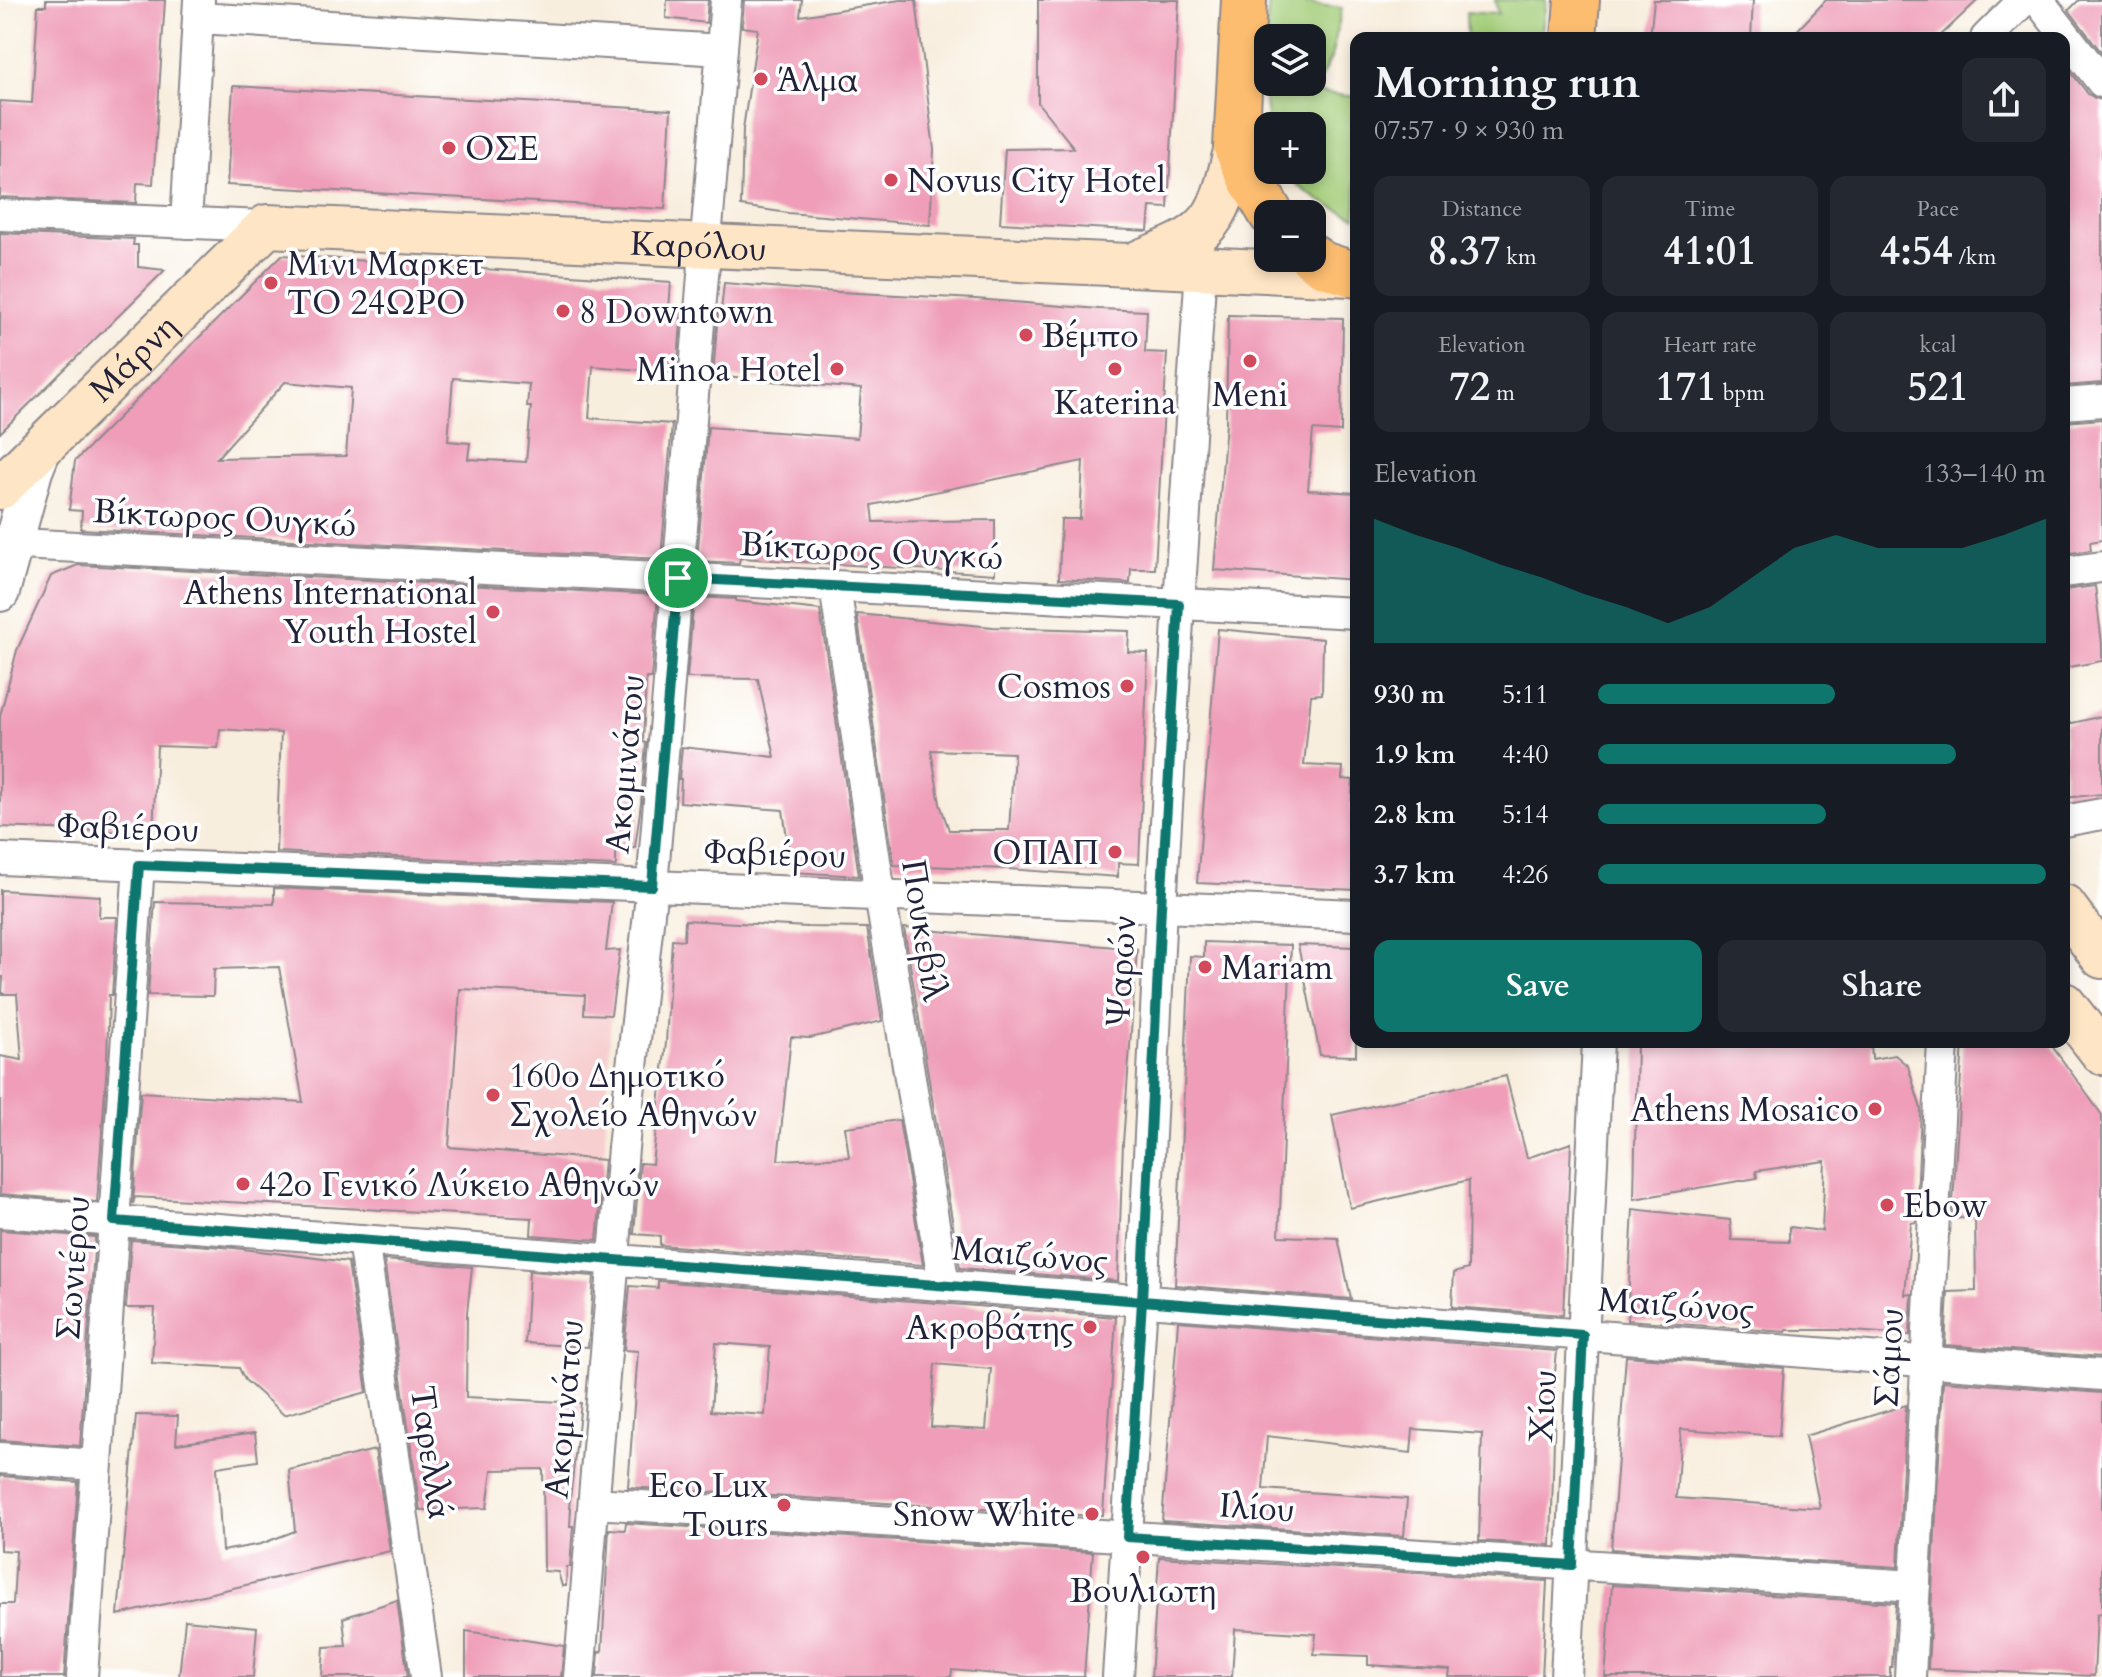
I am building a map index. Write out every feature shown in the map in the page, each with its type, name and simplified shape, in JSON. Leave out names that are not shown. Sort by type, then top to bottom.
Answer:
[{"type":"main road","points":[[1244,0],[1236,147],[1263,200]]},
{"type":"main road","points":[[1574,32],[1577,0]]},
{"type":"main road","name":"Καρόλου","points":[[1129,265],[1174,247],[1206,226],[1222,195],[1236,147]]},
{"type":"main road","name":"Καρόλου","points":[[267,226],[1350,275]]},
{"type":"main road","name":"Μάρνη","points":[[0,488],[267,226]]},
{"type":"main road","points":[[1326,265],[1350,274]]},
{"type":"main road","points":[[2070,914],[2102,957]]},
{"type":"main road","points":[[2070,1012],[2102,1053]]},
{"type":"street","name":"Ακομινάτου","points":[[579,1677],[623,1148],[652,886],[726,0]]},
{"type":"street","points":[[1992,32],[2024,0]]},
{"type":"street","points":[[2038,0],[2063,32]]},
{"type":"street","points":[[186,223],[199,9],[722,50]]},
{"type":"street","points":[[2070,41],[2102,82]]},
{"type":"street","points":[[0,215],[267,226]]},
{"type":"street","name":"Ψαρών","points":[[1118,1677],[1201,268]]},
{"type":"street","points":[[2070,404],[2102,401]]},
{"type":"street","points":[[0,592],[7,544],[43,446]]},
{"type":"street","name":"Βίκτωρος Ουγκώ","points":[[7,544],[1350,613]]},
{"type":"street","points":[[2070,571],[2102,567]]},
{"type":"street","name":"Πουκεβίλ","points":[[835,586],[880,895],[944,1285]]},
{"type":"street","points":[[2070,820],[2102,814]]},
{"type":"street","name":"Φαβιέρου","points":[[0,859],[1350,915]]},
{"type":"street","name":"Σωνιέρου","points":[[82,1677],[139,865]]},
{"type":"street","name":"Χίου","points":[[1566,1677],[1598,1048]]},
{"type":"street","name":"Σάμου","points":[[1910,1677],[1943,1048]]},
{"type":"street","name":"Μαιζώνος","points":[[0,1212],[2102,1375]]},
{"type":"street","name":"Ταρελλά","points":[[363,1240],[426,1677]]},
{"type":"street","points":[[0,1458],[96,1465]]},
{"type":"street","name":"Ιλίου","points":[[594,1503],[1915,1586]]},
{"type":"shaded area","name":"160ο Δημοτικό Σχολείο Αθηνών","points":[[376,984],[585,995],[584,1014],[611,1015],[599,1222],[381,1210]]},
{"type":"green space","points":[[1269,0],[1303,0],[1304,3],[1342,8],[1326,67],[1326,24],[1267,24]]},
{"type":"green space","points":[[1495,0],[1546,0],[1542,32],[1467,32],[1466,12],[1498,14]]},
{"type":"green space","points":[[1326,94],[1350,96],[1350,214],[1327,204],[1326,200],[1320,200],[1297,184],[1326,184],[1326,112],[1266,112],[1265,96],[1326,96]]},
{"type":"building","points":[[46,0],[165,0],[153,184],[137,183],[136,203],[0,197],[0,101],[32,103],[38,6],[46,6]]},
{"type":"building","points":[[667,0],[708,0],[706,23],[666,18]]},
{"type":"building","points":[[744,0],[802,0],[800,16],[916,0],[934,150],[930,225],[741,206],[743,129],[758,29],[742,27]]},
{"type":"building","points":[[1038,0],[1179,0],[1168,208],[1150,207],[1148,231],[1000,223],[1005,149],[1074,148],[1038,103]]},
{"type":"building","points":[[1654,0],[1753,0],[1751,32],[1651,32]]},
{"type":"building","points":[[1826,0],[1978,0],[1944,32],[1796,32]]},
{"type":"building","points":[[2079,0],[2102,0],[2102,53],[2069,10]]},
{"type":"building","points":[[2070,71],[2088,94],[2102,100],[2102,383],[2070,386]]},
{"type":"building","name":"ΟΣΕ","points":[[233,86],[671,110],[665,209],[227,185]]},
{"type":"building","points":[[0,233],[134,239],[133,245],[138,245],[138,267],[165,270],[0,433]]},
{"type":"building","points":[[282,255],[671,282],[669,309],[682,310],[677,373],[593,366],[589,418],[672,424],[661,559],[81,529],[82,511],[69,510],[75,461]],"holes":[[[453,378],[529,384],[527,407],[531,407],[526,462],[468,459],[470,443],[448,441]],[[285,382],[351,388],[346,456],[217,458]]]},
{"type":"building","points":[[724,283],[1147,311],[1145,352],[1167,353],[1155,569],[1131,569],[1130,583],[1059,579],[1061,519],[1080,519],[1083,461],[872,505],[874,522],[995,520],[995,574],[740,558],[739,563],[697,561],[708,427],[857,438],[861,389],[713,376],[718,312],[721,312]]},
{"type":"building","points":[[1228,315],[1343,318],[1341,432],[1313,430],[1308,490],[1350,493],[1350,580],[1214,570],[1226,423]]},
{"type":"building","points":[[2102,419],[2102,540],[2090,542],[2091,550],[2070,553],[2070,422]]},
{"type":"building","points":[[78,565],[658,595],[651,678],[646,678],[643,742],[646,743],[635,848],[616,847],[616,866],[276,852],[281,733],[220,729],[218,748],[157,746],[153,833],[0,827],[0,716],[17,650],[51,576]]},
{"type":"building","points":[[2095,586],[2102,661],[2070,667],[2070,589]]},
{"type":"building","points":[[694,597],[820,610],[859,876],[792,872],[783,810],[680,802],[682,747],[775,757],[758,679],[687,678]]},
{"type":"building","points":[[857,614],[993,627],[1129,631],[1128,652],[1148,653],[1139,864],[1118,863],[1118,877],[894,865]],"holes":[[[931,750],[1014,753],[1009,830],[949,830],[940,804]]]},
{"type":"building","points":[[1218,629],[1323,639],[1322,694],[1311,695],[1304,765],[1343,767],[1342,779],[1350,780],[1350,890],[1197,883]]},
{"type":"building","points":[[2102,716],[2102,794],[2070,797],[2070,724]]},
{"type":"building","points":[[274,888],[612,902],[606,951],[620,950],[611,1015],[584,1014],[585,995],[460,989],[449,1147],[604,1160],[597,1240],[531,1235],[532,1218],[135,1197],[133,1204],[141,1092],[303,1102],[279,967],[214,969],[213,996],[148,995],[155,902],[274,904]]},
{"type":"building","points":[[0,890],[100,896],[99,917],[117,917],[112,995],[109,995],[97,1202],[0,1194],[0,1056],[22,1060],[17,994],[2,994]]},
{"type":"building","points":[[685,920],[867,928],[882,1021],[810,1038],[791,1037],[778,1160],[849,1157],[845,1127],[899,1120],[923,1265],[660,1245],[660,1236],[634,1234],[640,1163],[652,1164],[666,1043],[672,939],[684,940]]},
{"type":"building","points":[[904,928],[1137,949],[1123,1143],[1118,1281],[960,1268]]},
{"type":"building","points":[[1204,942],[1291,945],[1279,1236],[1338,1238],[1351,1299],[1175,1285],[1190,956],[1204,957]]},
{"type":"building","points":[[1298,945],[1350,947],[1350,1048],[1356,1048],[1356,1056],[1320,1055]]},
{"type":"building","points":[[1637,1048],[1871,1048],[1872,1059],[1895,1055],[1908,1066],[1921,1109],[1916,1222],[1911,1223],[1905,1295],[1912,1294],[1910,1335],[1837,1330],[1786,1332],[1627,1320],[1633,1209],[1730,1220],[1732,1240],[1789,1242],[1789,1227],[1822,1231],[1825,1161],[1756,1171],[1757,1178],[1634,1199]]},
{"type":"building","points":[[1963,1048],[2053,1048],[2102,1115],[2102,1357],[1945,1345],[1948,1292],[1976,1291],[1975,1217],[1952,1219]]},
{"type":"building","points":[[1506,1076],[1527,1158],[1571,1143],[1563,1315],[1452,1307],[1454,1273],[1468,1269],[1469,1180],[1350,1208],[1332,1115]]},
{"type":"building","points":[[0,1230],[95,1237],[80,1446],[0,1440]]},
{"type":"building","points":[[131,1240],[235,1248],[348,1262],[367,1392],[284,1415],[245,1380],[239,1368],[152,1363],[155,1308],[126,1308]]},
{"type":"building","points":[[384,1260],[472,1267],[467,1313],[466,1397],[581,1403],[569,1508],[570,1526],[573,1526],[566,1586],[562,1586],[558,1572],[544,1571],[543,1469],[492,1470],[487,1508],[420,1510]]},
{"type":"building","points":[[529,1271],[594,1276],[588,1347],[525,1343]]},
{"type":"building","points":[[658,1281],[1116,1317],[1103,1515],[628,1487],[638,1351],[624,1350],[630,1286],[658,1288]],"holes":[[[716,1343],[770,1347],[765,1415],[711,1411]],[[935,1364],[991,1369],[986,1430],[931,1427]]]},
{"type":"building","points":[[1178,1321],[1557,1351],[1552,1403],[1555,1403],[1551,1545],[1479,1541],[1482,1434],[1413,1429],[1411,1453],[1267,1436],[1263,1489],[1407,1499],[1404,1536],[1162,1521]]},
{"type":"building","points":[[1626,1356],[1784,1368],[1779,1436],[1681,1429],[1676,1498],[1820,1508],[1805,1436],[1906,1405],[1898,1567],[1611,1549]]},
{"type":"building","points":[[1943,1381],[2102,1393],[2102,1613],[2097,1614],[2094,1676],[1928,1669]]},
{"type":"building","points":[[136,1415],[178,1416],[176,1444],[255,1433],[258,1461],[217,1467],[222,1551],[261,1544],[295,1531],[289,1470],[375,1450],[390,1551],[118,1615]]},
{"type":"building","points":[[0,1476],[78,1482],[64,1677],[0,1677],[0,1604],[13,1604],[16,1551],[0,1550]]},
{"type":"building","points":[[626,1523],[1093,1552],[1084,1677],[1029,1677],[952,1670],[951,1677],[597,1677],[599,1652],[602,1652],[609,1529],[625,1530]]},
{"type":"building","points":[[1159,1557],[1547,1581],[1542,1677],[1449,1677],[1450,1670],[1368,1665],[1368,1656],[1314,1654],[1316,1634],[1235,1629],[1232,1677],[1151,1677]]},
{"type":"building","points":[[1612,1585],[1896,1603],[1890,1677],[1605,1677]]},
{"type":"building","points":[[397,1600],[408,1677],[322,1677],[324,1647],[346,1646],[343,1618]]},
{"type":"building","points":[[185,1620],[257,1627],[253,1677],[179,1677]]},
{"type":"building","points":[[466,1631],[564,1646],[561,1677],[466,1677]]},
{"type":"place","name":"Άλμα","points":[[761,79]]},
{"type":"place","name":"ΟΣΕ","points":[[449,148]]},
{"type":"place","name":"Novus City Hotel","points":[[891,180]]},
{"type":"place","name":"Μινι Μαρκετ ΤΟ 24ΩΡΟ","points":[[271,283]]},
{"type":"place","name":"8 Downtown","points":[[563,311]]},
{"type":"place","name":"Βέμπο","points":[[1026,335]]},
{"type":"place","name":"Meni","points":[[1250,361]]},
{"type":"place","name":"Minoa Hotel","points":[[837,369]]},
{"type":"place","name":"Katerina","points":[[1115,369]]},
{"type":"place","name":"Athens International Youth Hostel","points":[[493,612]]},
{"type":"place","name":"Cosmos","points":[[1127,686]]},
{"type":"place","name":"ΟΠΑΠ","points":[[1115,852]]},
{"type":"place","name":"Mariam","points":[[1205,967]]},
{"type":"place","name":"160ο Δημοτικό Σχολείο Αθηνών","points":[[493,1095]]},
{"type":"place","name":"Athens Mosaico","points":[[1875,1109]]},
{"type":"place","name":"42ο Γενικό Λύκειο Αθηνών","points":[[243,1184]]},
{"type":"place","name":"Ebow","points":[[1887,1205]]},
{"type":"place","name":"Ακροβάτης","points":[[1090,1327]]},
{"type":"place","name":"Eco Lux Tours","points":[[784,1505]]},
{"type":"place","name":"Snow White","points":[[1092,1514]]},
{"type":"place","name":"Βουλιωτη","points":[[1143,1557]]},
{"type":"route","points":[[678,578],[652,886],[139,865],[114,1221],[1142,1301],[1127,1537],[1572,1565],[1583,1335],[1142,1301],[1179,604],[678,578]]}]
